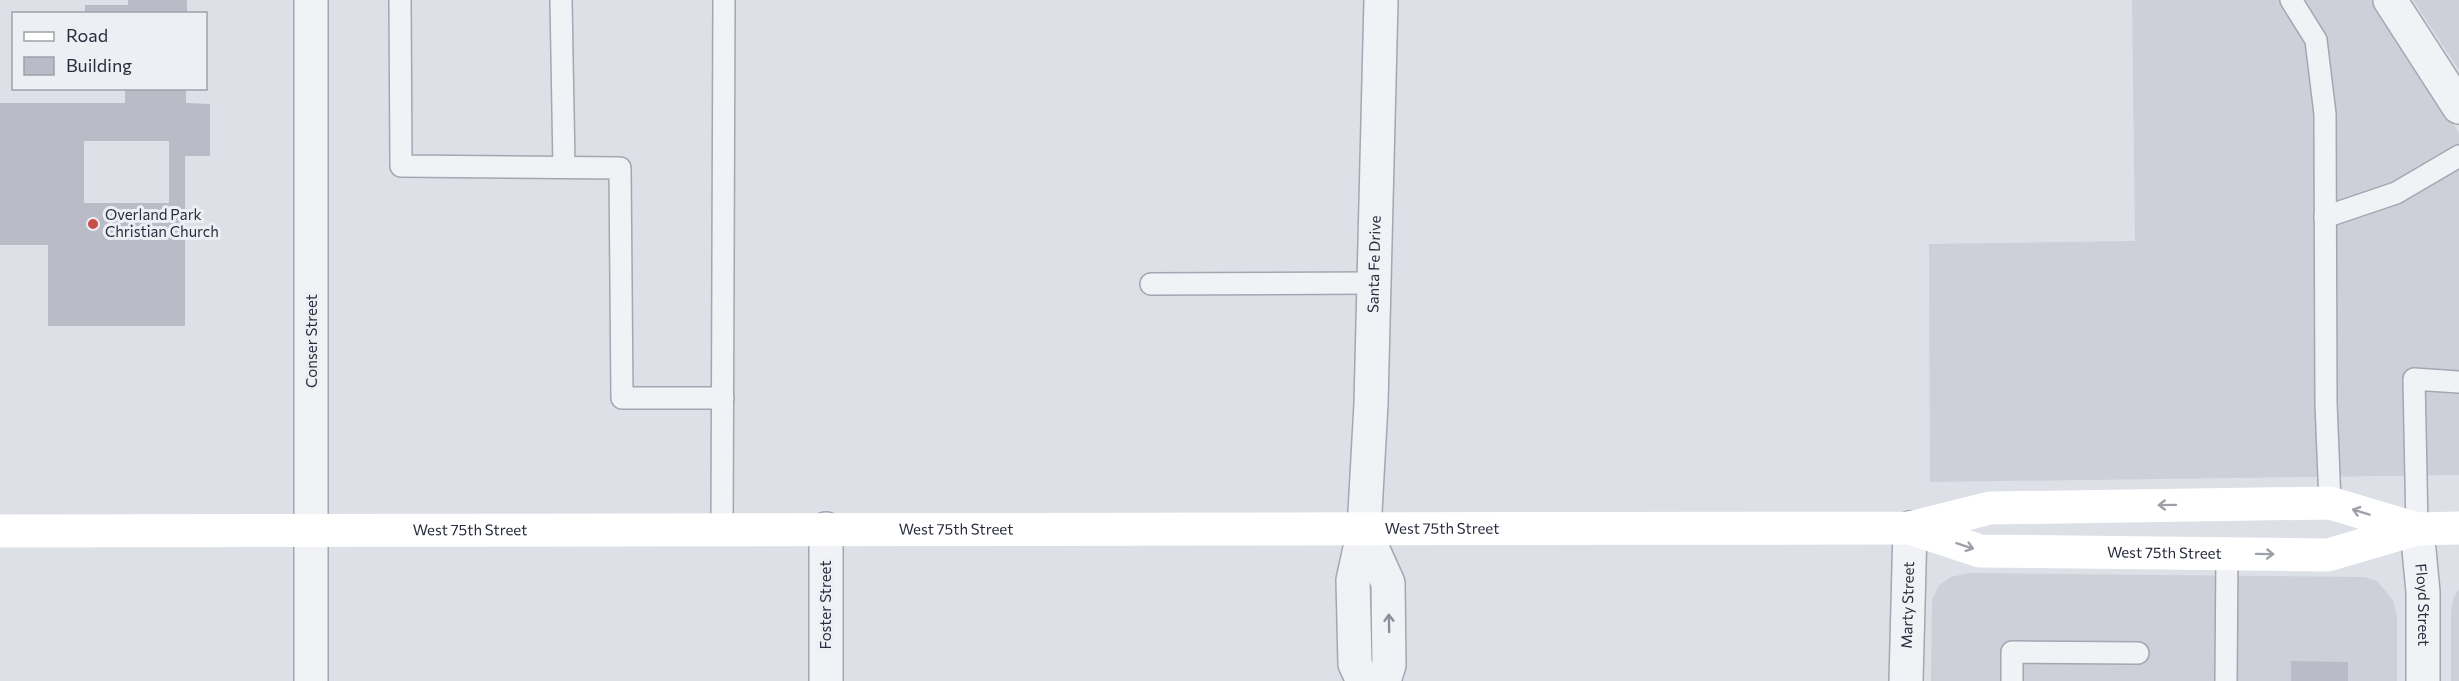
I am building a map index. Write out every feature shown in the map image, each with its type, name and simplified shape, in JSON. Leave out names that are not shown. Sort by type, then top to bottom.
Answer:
[{"type":"main road","name":"West 75th Street","points":[[0,531],[1910,528],[1990,508],[2330,502],[2417,529]]},
{"type":"main road","name":"West 75th Street","points":[[1910,528],[1980,550],[2328,555],[2417,529],[2459,528]]},
{"type":"street","name":"Conser Street","points":[[311,0],[311,681]]},
{"type":"street","name":"Santa Fe Drive","points":[[1363,681],[1355,664],[1353,580],[1364,530],[1371,404],[1381,0]]},
{"type":"street","points":[[2390,0],[2459,107]]},
{"type":"street","name":"Marty Street","points":[[1906,681],[1910,528]]},
{"type":"street","name":"Foster Street","points":[[826,529],[826,681]]},
{"type":"street","name":"Floyd Street","points":[[2417,529],[2423,592],[2423,681]]},
{"type":"street","name":"Santa Fe Drive","points":[[1364,530],[1388,583],[1389,665],[1384,681]]},
{"type":"lane","points":[[400,0],[401,166],[620,168],[622,399],[723,399]]},
{"type":"lane","points":[[561,0],[564,167]]},
{"type":"lane","points":[[722,529],[724,0]]},
{"type":"lane","points":[[2291,0],[2316,40],[2325,114],[2330,502]]},
{"type":"lane","points":[[2325,217],[2396,193],[2459,156]]},
{"type":"lane","points":[[1151,284],[1374,284]]},
{"type":"lane","points":[[2417,529],[2414,379],[2459,382]]},
{"type":"lane","points":[[2226,681],[2227,553]]},
{"type":"lane","points":[[2012,681],[2012,652],[2138,653]]},
{"type":"shaded area","points":[[2132,0],[2374,0],[2459,133],[2459,475],[1930,482],[1929,244],[2135,241]]},
{"type":"shaded area","points":[[2413,0],[2459,0],[2459,70]]},
{"type":"shaded area","points":[[1969,573],[2365,577],[2377,581],[2393,600],[2397,616],[2397,681],[1931,681],[1932,600],[1939,585],[1951,577]]},
{"type":"shaded area","points":[[2459,589],[2459,681],[2451,681],[2451,613],[2453,599]]},
{"type":"building","points":[[128,0],[187,0],[187,12],[85,12],[85,5],[128,5]]},
{"type":"building","name":"Overland Park Christian Church","points":[[125,90],[186,90],[186,103],[210,104],[210,156],[185,156],[185,326],[48,326],[48,245],[0,245],[0,103],[125,103]],"holes":[[[84,141],[169,141],[169,203],[84,203]]]},
{"type":"building","points":[[2291,661],[2348,662],[2348,681],[2291,681]]},
{"type":"place","name":"Overland Park Christian Church","points":[[93,224]]}]
